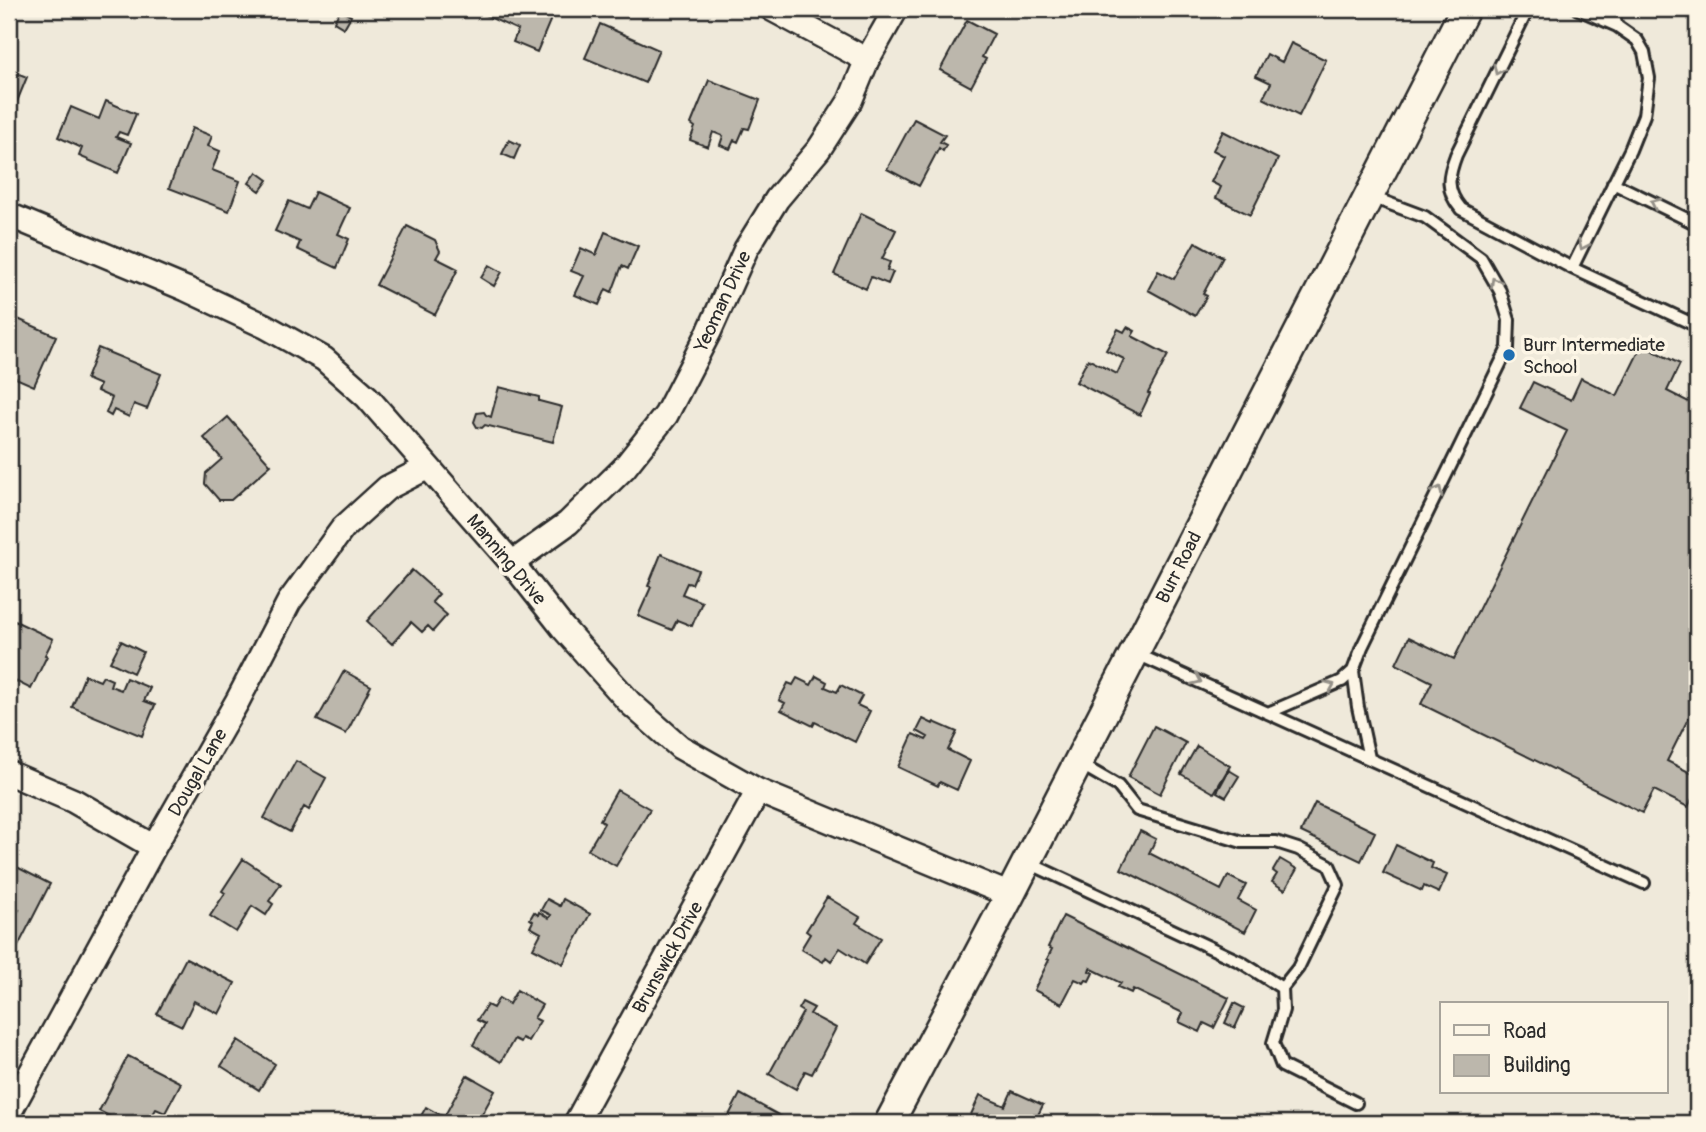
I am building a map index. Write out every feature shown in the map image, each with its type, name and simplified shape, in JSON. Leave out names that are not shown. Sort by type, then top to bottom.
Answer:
[{"type":"street","points":[[772,9],[867,60]]},
{"type":"street","name":"Yeoman Drive","points":[[512,563],[568,523],[624,468],[666,415],[709,332],[746,249],[777,199],[819,149],[850,101],[867,60],[895,9]]},
{"type":"street","name":"Burr Road","points":[[889,1123],[1010,895],[1465,9]]},
{"type":"street","name":"Manning Drive","points":[[9,215],[186,289],[265,326],[324,359],[367,397],[630,703],[680,747],[758,791],[1010,895]]},
{"type":"street","name":"Dougal Lane","points":[[9,1113],[289,602],[343,528],[387,488],[428,467]]},
{"type":"street","points":[[9,773],[74,801],[154,847]]},
{"type":"street","name":"Brunswick Drive","points":[[576,1123],[758,791]]},
{"type":"lane","points":[[1528,9],[1449,172],[1453,199],[1461,209],[1572,268],[1697,326]]},
{"type":"lane","points":[[1572,268],[1630,150],[1644,115],[1649,78],[1644,52],[1637,40],[1616,26],[1578,9]]},
{"type":"lane","points":[[1611,9],[1616,26]]},
{"type":"lane","points":[[1613,183],[1697,223]]},
{"type":"lane","points":[[1268,713],[1342,681],[1353,671],[1362,647],[1508,348],[1509,320],[1500,291],[1481,258],[1425,217],[1369,196]]},
{"type":"lane","points":[[1134,653],[1644,883]]},
{"type":"lane","points":[[1353,671],[1369,758]]},
{"type":"lane","points":[[1078,762],[1118,786],[1137,810],[1242,842],[1276,842],[1298,849],[1329,865],[1338,885],[1298,968],[1282,988],[1283,1010],[1273,1043],[1282,1066],[1356,1103]]},
{"type":"lane","points":[[1027,862],[1241,962],[1282,988]]},
{"type":"building","points":[[481,9],[555,9],[537,52],[513,42],[518,30],[480,13]]},
{"type":"building","points":[[1331,9],[1358,9],[1355,15],[1343,10],[1341,14]]},
{"type":"building","points":[[340,10],[351,16],[344,28],[334,22]]},
{"type":"building","points":[[967,20],[994,34],[982,57],[986,59],[971,87],[940,70]]},
{"type":"building","points":[[600,24],[659,50],[645,83],[585,58]]},
{"type":"building","points":[[1291,43],[1326,60],[1299,116],[1263,98],[1271,83],[1256,76],[1267,54],[1282,62]]},
{"type":"building","points":[[9,70],[27,77],[9,121]]},
{"type":"building","points":[[709,80],[760,100],[749,129],[744,128],[738,142],[734,140],[730,149],[720,145],[723,136],[713,132],[708,147],[690,140],[695,127],[691,124]]},
{"type":"building","points":[[106,101],[136,114],[127,135],[119,132],[116,137],[131,143],[118,173],[79,156],[82,148],[58,137],[71,107],[99,119]]},
{"type":"building","points":[[914,119],[945,135],[940,142],[946,145],[943,151],[939,148],[919,186],[887,169]]},
{"type":"building","points":[[192,128],[212,136],[208,146],[220,151],[212,170],[240,181],[229,211],[169,188]]},
{"type":"building","points":[[1223,131],[1278,159],[1250,215],[1216,198],[1221,187],[1211,182],[1224,156],[1213,150]]},
{"type":"building","points":[[509,140],[520,145],[514,159],[502,154]]},
{"type":"building","points":[[257,172],[268,180],[260,191],[249,183]]},
{"type":"building","points":[[315,192],[350,208],[338,234],[349,239],[337,268],[297,249],[300,242],[275,231],[289,201],[307,209]]},
{"type":"building","points":[[861,213],[896,230],[882,259],[890,262],[887,270],[893,272],[888,284],[871,277],[866,289],[834,274]]},
{"type":"building","points":[[407,226],[435,240],[440,251],[436,258],[458,269],[435,315],[376,285]]},
{"type":"building","points":[[605,232],[638,246],[628,269],[622,266],[612,292],[606,289],[599,305],[575,295],[584,276],[571,271],[581,248],[596,255]]},
{"type":"building","points":[[1195,242],[1223,257],[1203,294],[1207,296],[1195,316],[1148,290],[1158,271],[1174,279]]},
{"type":"building","points":[[489,265],[502,272],[494,286],[481,278]]},
{"type":"building","points":[[9,315],[56,336],[34,386],[11,376],[14,369],[9,366]]},
{"type":"building","points":[[1127,327],[1135,331],[1132,336],[1168,355],[1140,415],[1076,382],[1088,359],[1117,374],[1124,359],[1106,350],[1118,329],[1124,332]]},
{"type":"building","points":[[1642,345],[1680,364],[1667,391],[1697,406],[1697,701],[1667,761],[1697,776],[1697,801],[1692,799],[1688,807],[1654,790],[1642,813],[1421,704],[1432,682],[1396,664],[1409,637],[1454,659],[1567,431],[1520,408],[1533,382],[1571,400],[1581,378],[1617,396]]},
{"type":"building","points":[[98,348],[161,374],[147,409],[134,404],[129,417],[114,410],[111,416],[106,413],[112,398],[97,391],[100,385],[86,379]]},
{"type":"building","points":[[499,387],[539,397],[539,401],[562,407],[553,442],[485,425],[482,428],[477,427],[474,422],[477,413],[484,412],[491,417]]},
{"type":"building","points":[[228,417],[271,465],[231,500],[219,500],[205,484],[206,473],[222,459],[204,438]]},
{"type":"building","points":[[661,554],[698,570],[692,584],[687,583],[682,594],[702,602],[692,626],[677,620],[672,630],[638,616],[651,587],[648,586]]},
{"type":"building","points":[[412,570],[439,594],[432,602],[447,615],[433,631],[428,626],[422,632],[411,622],[392,644],[367,621]]},
{"type":"building","points":[[15,621],[53,639],[31,689],[9,678],[9,634]]},
{"type":"building","points":[[121,641],[143,652],[133,673],[110,662]]},
{"type":"building","points":[[344,671],[371,686],[346,734],[317,720]]},
{"type":"building","points":[[85,675],[100,681],[103,676],[112,680],[110,686],[121,690],[126,678],[150,688],[144,701],[155,705],[142,736],[72,707]]},
{"type":"building","points":[[816,676],[827,682],[825,687],[837,692],[841,685],[862,696],[857,705],[870,711],[855,742],[815,722],[813,726],[781,710],[785,703],[779,700],[788,683],[793,685],[797,678],[811,685]]},
{"type":"building","points":[[923,719],[957,732],[948,750],[970,761],[957,790],[940,782],[938,786],[898,767],[913,734],[926,740],[928,737],[917,731]]},
{"type":"building","points":[[1154,726],[1186,743],[1160,794],[1128,777]]},
{"type":"building","points":[[1197,746],[1230,766],[1214,793],[1181,774]]},
{"type":"building","points":[[296,761],[326,778],[309,810],[304,807],[290,832],[264,818]]},
{"type":"building","points":[[1229,770],[1239,776],[1226,797],[1217,792]]},
{"type":"building","points":[[617,790],[650,809],[616,866],[588,850],[604,823],[600,820]]},
{"type":"building","points":[[1315,803],[1375,832],[1361,861],[1301,832]]},
{"type":"building","points":[[1140,831],[1156,839],[1149,853],[1221,890],[1228,876],[1246,885],[1238,900],[1256,910],[1245,932],[1121,869]]},
{"type":"building","points":[[1396,845],[1433,863],[1431,868],[1447,875],[1439,893],[1424,886],[1422,891],[1383,873]]},
{"type":"building","points":[[243,859],[281,884],[269,901],[273,904],[266,915],[252,906],[236,932],[210,916],[225,893],[222,891]]},
{"type":"building","points":[[1280,859],[1297,869],[1285,890],[1272,882],[1277,874],[1273,871]]},
{"type":"building","points":[[9,863],[50,884],[12,958],[9,957],[9,927],[19,910],[9,905]]},
{"type":"building","points":[[827,897],[860,917],[856,923],[881,938],[865,964],[840,948],[831,961],[826,957],[823,962],[801,949],[810,934],[806,931]]},
{"type":"building","points":[[547,899],[560,906],[563,899],[590,914],[563,964],[533,948],[541,933],[530,927],[533,921],[530,919],[534,912],[549,918],[551,915],[541,910]]},
{"type":"building","points":[[1063,916],[1229,998],[1214,1028],[1204,1023],[1200,1032],[1179,1022],[1183,1013],[1133,989],[1131,993],[1118,987],[1121,983],[1090,968],[1089,971],[1093,973],[1089,981],[1084,983],[1075,979],[1062,1004],[1034,990],[1049,960],[1047,959],[1052,949],[1048,947]]},
{"type":"building","points":[[186,958],[235,983],[219,1014],[194,1001],[182,1026],[157,1014]]},
{"type":"building","points":[[517,990],[542,1005],[534,1018],[540,1021],[528,1041],[522,1038],[520,1042],[514,1039],[501,1062],[473,1045],[485,1024],[477,1020],[487,1005],[493,1008],[499,998],[509,1004]]},
{"type":"building","points":[[802,1002],[814,1008],[810,1014],[836,1028],[812,1074],[805,1071],[796,1089],[769,1074],[803,1012],[798,1009]]},
{"type":"building","points":[[1234,1003],[1244,1008],[1235,1028],[1225,1023]]},
{"type":"building","points":[[238,1040],[275,1064],[259,1090],[221,1066]]},
{"type":"building","points":[[128,1056],[181,1083],[165,1113],[156,1109],[148,1123],[132,1116],[129,1123],[123,1123],[99,1111]]},
{"type":"building","points":[[467,1075],[495,1091],[477,1123],[417,1123],[426,1107],[444,1117]]},
{"type":"building","points":[[1012,1091],[1043,1105],[1034,1123],[967,1123],[980,1095],[1005,1106]]},
{"type":"building","points":[[740,1094],[788,1120],[786,1123],[725,1123]]},
{"type":"place","name":"Burr Intermediate School","points":[[1509,355]]}]
